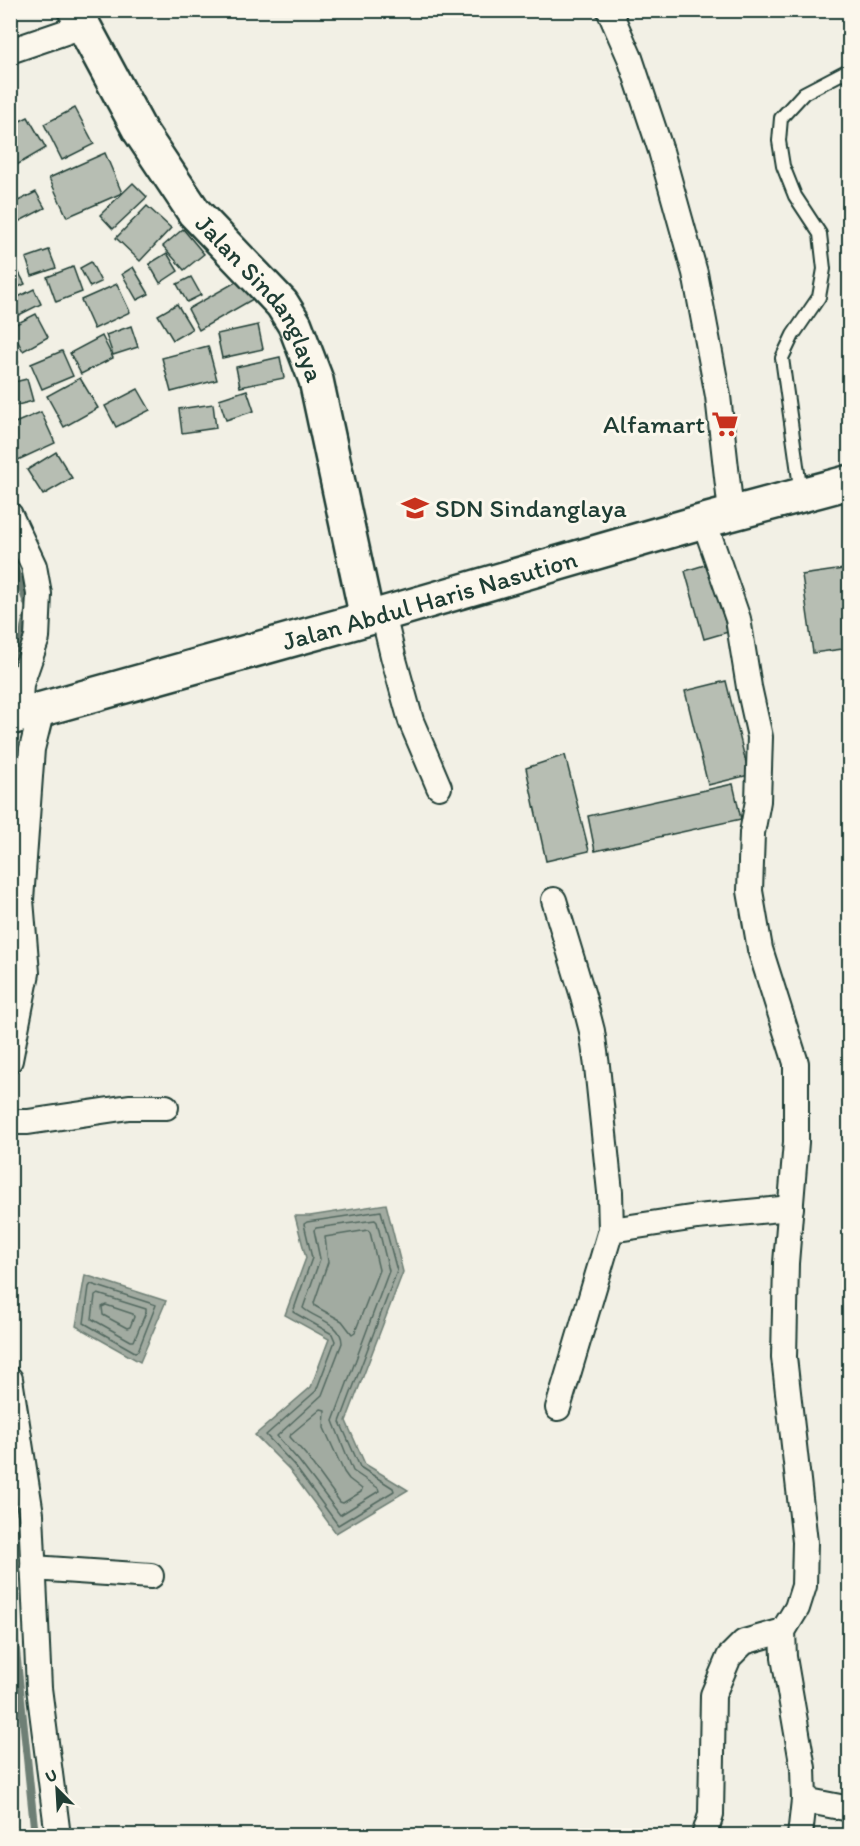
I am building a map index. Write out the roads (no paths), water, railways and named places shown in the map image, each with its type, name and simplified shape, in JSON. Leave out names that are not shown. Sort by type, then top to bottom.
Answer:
[{"type":"main road","name":"Jalan Sindanglaya","points":[[79,18],[140,131],[194,212],[282,304],[295,325],[316,380],[375,616]]},
{"type":"main road","name":"Jalan Abdul Haris Nasution","points":[[24,714],[849,482]]},
{"type":"street","points":[[609,10],[630,58],[661,151],[695,273],[718,396],[718,517],[760,737],[758,801],[752,833],[750,891],[760,949],[796,1062],[796,1142],[786,1263],[784,1357],[805,1542],[804,1586],[797,1608],[783,1631],[784,1657],[803,1768],[804,1800],[800,1836]]},
{"type":"street","points":[[10,51],[79,18]]},
{"type":"street","points":[[10,515],[34,566],[39,594],[37,638],[21,684],[24,714],[32,749],[21,900],[27,973],[10,1060]]},
{"type":"street","points":[[375,616],[411,721],[439,787]]},
{"type":"street","points":[[554,900],[592,1031],[610,1192],[611,1230],[558,1408]]},
{"type":"street","points":[[10,1122],[28,1122],[129,1107],[166,1107]]},
{"type":"street","points":[[611,1230],[697,1217],[791,1208]]},
{"type":"street","points":[[10,1379],[31,1514],[39,1688],[58,1836]]},
{"type":"street","points":[[33,1568],[152,1576]]},
{"type":"street","points":[[704,1836],[711,1815],[712,1695],[729,1657],[744,1642],[783,1631]]},
{"type":"street","points":[[804,1800],[849,1809]]},
{"type":"lane","points":[[801,495],[782,358],[793,335],[819,297],[824,269],[820,234],[795,196],[783,166],[779,141],[781,118],[804,93],[849,69]]},
{"type":"water","points":[[386,1204],[403,1272],[346,1421],[365,1464],[408,1490],[336,1533],[289,1469],[255,1435],[311,1387],[329,1339],[285,1315],[306,1258],[295,1216],[310,1216]]},
{"type":"water","points":[[85,1275],[166,1301],[140,1362],[76,1326]]},
{"type":"waterway","points":[[10,557],[29,608],[16,659],[15,672]]},
{"type":"waterway","points":[[10,1592],[35,1836]]},
{"type":"place","name":"Alfamart","points":[[725,424]]},
{"type":"place","name":"SDN Sindanglaya","points":[[415,508]]}]
